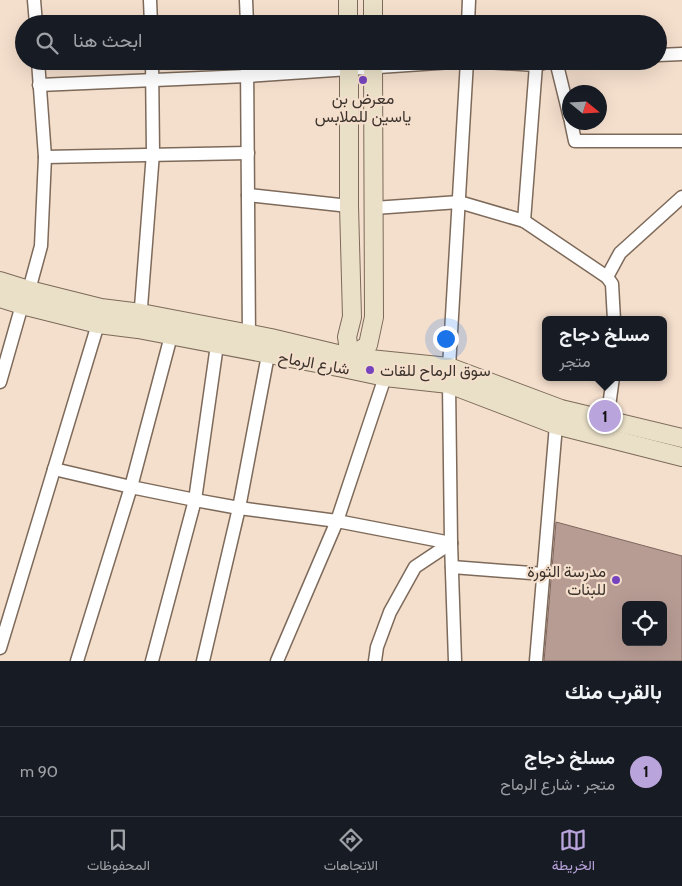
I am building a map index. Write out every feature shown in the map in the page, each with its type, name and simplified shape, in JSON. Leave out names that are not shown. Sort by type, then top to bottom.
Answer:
[{"type":"street","points":[[34,0],[35,15]]},
{"type":"street","points":[[150,0],[151,15]]},
{"type":"street","points":[[246,0],[247,15]]},
{"type":"street","points":[[348,0],[348,15]]},
{"type":"street","points":[[373,0],[373,15]]},
{"type":"street","points":[[468,0],[468,15]]},
{"type":"street","points":[[667,55],[682,54]]},
{"type":"street","points":[[0,382],[41,246],[46,157],[38,70]]},
{"type":"street","points":[[139,321],[153,154],[152,70]]},
{"type":"street","points":[[247,70],[249,343]]},
{"type":"street","points":[[39,85],[247,76],[303,70]]},
{"type":"street","points":[[347,362],[347,337],[352,316],[349,206],[349,70]]},
{"type":"street","points":[[347,362],[368,345],[374,317],[373,70]]},
{"type":"street","points":[[454,661],[449,376],[466,70]]},
{"type":"street","points":[[524,221],[536,70]]},
{"type":"street","points":[[558,70],[562,85]]},
{"type":"street","points":[[573,130],[575,141],[682,142]]},
{"type":"street","points":[[46,157],[248,153]]},
{"type":"street","points":[[248,195],[349,206]]},
{"type":"street","points":[[607,277],[620,253],[682,197]]},
{"type":"street","points":[[374,208],[459,202],[524,221],[607,277],[612,284],[614,316]]},
{"type":"street","name":"شارع الرماح","points":[[0,281],[25,298],[98,324],[139,321],[347,362],[385,377],[449,376],[556,425],[682,457]]},
{"type":"street","name":"شارع الرماح","points":[[0,298],[25,298],[101,308],[139,321],[171,336],[217,345],[249,343],[268,355],[347,362],[449,376],[561,409],[682,438]]},
{"type":"street","points":[[0,648],[98,324]]},
{"type":"street","points":[[77,661],[131,488],[171,336]]},
{"type":"street","points":[[152,661],[195,500],[217,345]]},
{"type":"street","points":[[203,661],[239,508],[268,355]]},
{"type":"street","points":[[276,661],[337,521],[385,377]]},
{"type":"street","points":[[607,421],[613,381]]},
{"type":"street","points":[[536,661],[556,425]]},
{"type":"street","points":[[54,469],[131,488],[195,500],[337,521],[451,542]]},
{"type":"street","points":[[375,661],[377,647],[390,612],[415,567],[451,542]]},
{"type":"street","points":[[452,567],[544,574]]},
{"type":"building","name":"مدرسة الثورة للبنات","points":[[556,522],[682,556],[682,661],[544,661]]},
{"type":"place","name":"معرض بن ياسين للملابس","points":[[363,80]]},
{"type":"place","name":"سوق الرماح للقات","points":[[370,370]]},
{"type":"place","name":"مسلخ دجاج","points":[[605,416]]},
{"type":"place","name":"مدرسة الثورة للبنات","points":[[616,580]]}]
